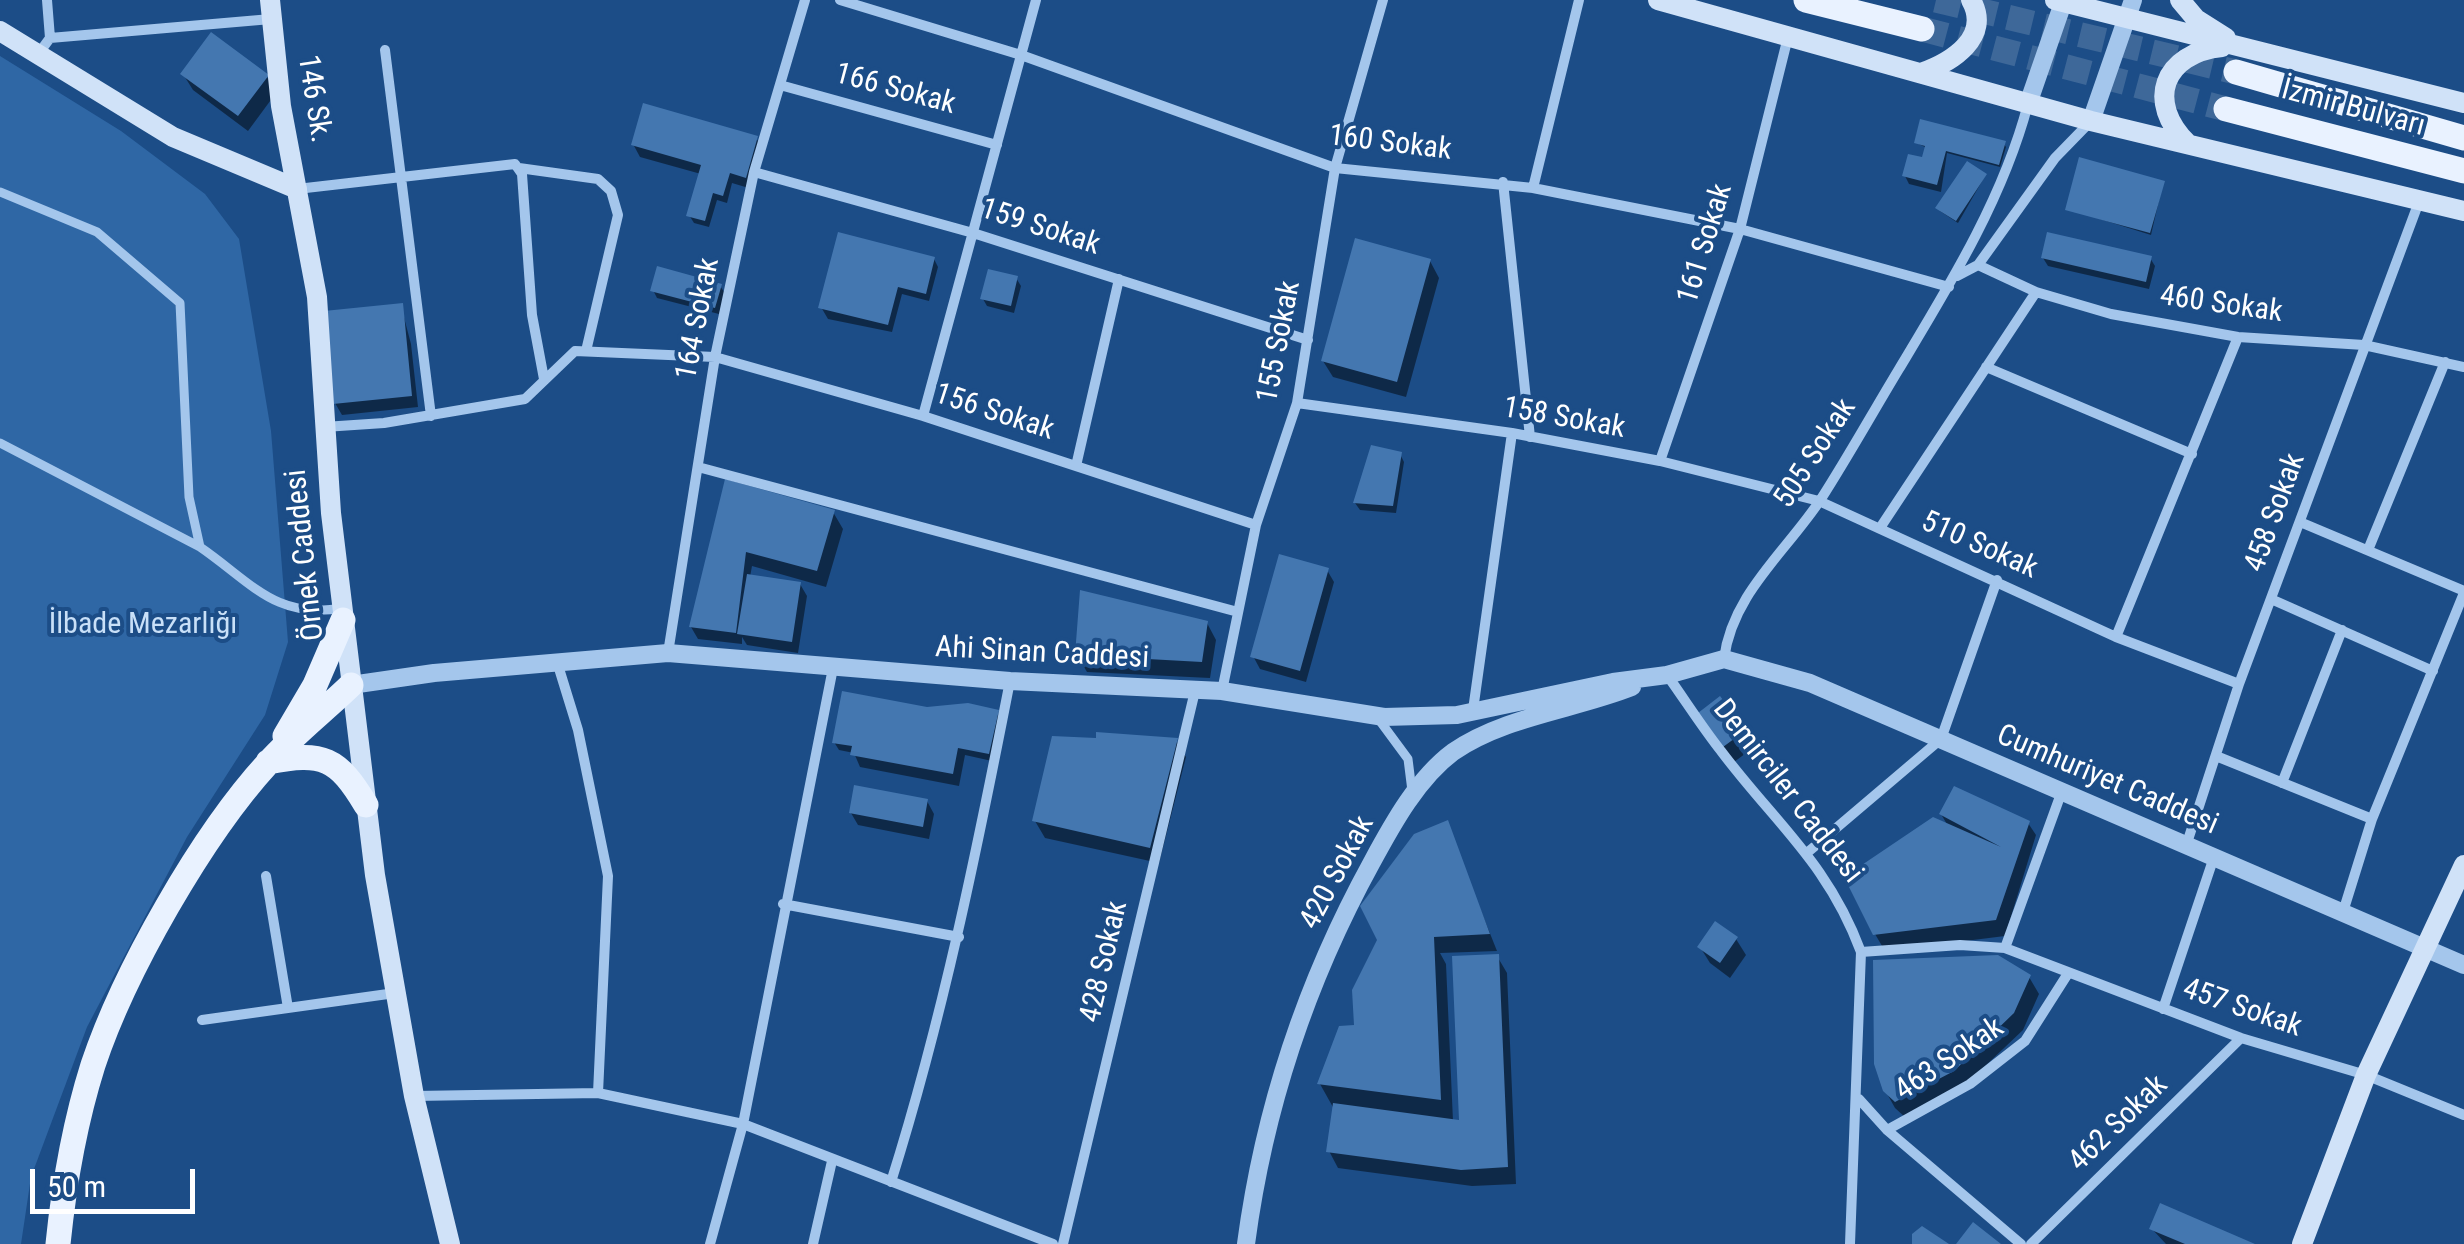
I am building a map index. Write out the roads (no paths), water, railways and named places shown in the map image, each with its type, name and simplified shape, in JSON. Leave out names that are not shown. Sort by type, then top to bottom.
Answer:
[{"type":"main road","points":[[1658,0],[2091,121],[2464,211]]},
{"type":"main road","points":[[1806,0],[1922,30]]},
{"type":"main road","points":[[1921,73],[1951,59],[1972,38],[1978,20],[1971,0]]},
{"type":"main road","points":[[2180,0],[2216,34],[2240,47]]},
{"type":"main road","points":[[2061,1],[2126,22],[2464,103]]},
{"type":"main road","name":"146 Sk.","points":[[269,9],[280,106],[298,189]]},
{"type":"main road","points":[[0,31],[44,46],[173,136],[298,189]]},
{"type":"main road","points":[[2188,144],[2167,118],[2164,95],[2170,74],[2193,53],[2240,47]]},
{"type":"main road","name":"İzmir Bulvarı","points":[[2236,72],[2464,138]]},
{"type":"main road","name":"İzmir Bulvarı","points":[[2226,109],[2464,171]]},
{"type":"main road","name":"Örnek Caddesi","points":[[298,189],[316,296],[324,427],[366,805],[414,1096],[450,1244]]},
{"type":"main road","points":[[58,1244],[71,1160],[94,1064],[106,1036],[174,898],[315,686],[343,614]]},
{"type":"main road","points":[[268,762],[351,685]]},
{"type":"main road","points":[[268,762],[318,756],[333,762],[366,805]]},
{"type":"main road","points":[[2302,1244],[2366,1075],[2428,950],[2464,865]]},
{"type":"street","points":[[48,0],[44,46],[269,9]]},
{"type":"street","name":"164 Sokak","points":[[668,653],[715,357],[754,172],[805,0]]},
{"type":"street","name":"160 Sokak","points":[[840,0],[1021,55],[1335,168],[1503,182],[1740,229],[1948,287]]},
{"type":"street","points":[[924,416],[1036,0]]},
{"type":"street","name":"155 Sokak","points":[[1222,691],[1256,525],[1296,403],[1335,168],[1384,0]]},
{"type":"street","points":[[1533,188],[1579,0]]},
{"type":"street","points":[[2091,121],[2133,0]]},
{"type":"street","points":[[2028,104],[2061,1]]},
{"type":"street","name":"161 Sokak","points":[[1660,462],[1740,229],[1788,38]]},
{"type":"street","points":[[386,50],[398,176],[431,416]]},
{"type":"street","name":"166 Sokak","points":[[780,84],[997,145]]},
{"type":"street","name":"505 Sokak","points":[[1724,659],[1728,629],[1752,589],[1819,502],[1956,276],[2007,170],[2028,104]]},
{"type":"street","name":"505 Sokak","points":[[1956,276],[1978,265],[2055,158],[2091,121]]},
{"type":"street","points":[[298,189],[503,162],[519,168],[598,179],[615,198],[618,215],[586,352],[575,351],[525,400],[431,416],[324,427]]},
{"type":"street","points":[[519,168],[532,315],[544,379]]},
{"type":"street","name":"159 Sokak","points":[[754,172],[973,232],[1308,340]]},
{"type":"street","points":[[1503,182],[1530,437]]},
{"type":"street","points":[[0,192],[97,232],[180,303],[189,497],[200,547]]},
{"type":"street","name":"458 Sokak","points":[[2186,847],[2240,684],[2420,199]]},
{"type":"street","name":"460 Sokak","points":[[1978,265],[2036,292],[2111,314],[2238,337],[2364,344],[2464,367]]},
{"type":"street","points":[[1076,466],[1120,280]]},
{"type":"street","points":[[1880,528],[2036,292]]},
{"type":"street","points":[[2116,638],[2238,337]]},
{"type":"street","name":"156 Sokak","points":[[586,352],[715,357],[924,416],[1256,525]]},
{"type":"street","points":[[2368,550],[2444,362]]},
{"type":"street","points":[[1986,367],[2192,454]]},
{"type":"street","name":"158 Sokak","points":[[1296,403],[1512,433],[1660,462],[1819,502]]},
{"type":"street","points":[[1473,710],[1512,433]]},
{"type":"street","points":[[0,443],[200,547],[281,605],[315,613],[343,614]]},
{"type":"street","points":[[698,468],[1238,612]]},
{"type":"street","name":"510 Sokak","points":[[1819,502],[1997,580],[2116,638],[2240,684]]},
{"type":"street","points":[[2300,522],[2464,592],[2372,819],[2344,912]]},
{"type":"street","points":[[1808,852],[1941,738],[1997,580]]},
{"type":"street","points":[[2272,599],[2434,671]]},
{"type":"street","points":[[2282,783],[2342,630]]},
{"type":"street","name":"Ahi Sinan Caddesi","points":[[351,685],[668,653],[1010,681],[1222,691],[1375,715],[1457,715],[1662,676],[1724,659]]},
{"type":"street","name":"Cumhuriyet Caddesi","points":[[1724,659],[1780,672],[1941,738],[2464,965]]},
{"type":"street","points":[[557,662],[578,730],[608,876],[598,1093]]},
{"type":"street","points":[[710,1244],[743,1124],[834,668]]},
{"type":"street","name":"420 Sokak","points":[[1246,1244],[1265,1128],[1307,998],[1338,924],[1433,768],[1458,750],[1508,725],[1662,676]]},
{"type":"street","name":"Demirciler Caddesi","points":[[1662,676],[1808,852],[1844,907],[1860,952],[1859,1099],[1850,1244]]},
{"type":"street","points":[[891,1182],[930,1060],[1010,681]]},
{"type":"street","name":"428 Sokak","points":[[1063,1244],[1195,690]]},
{"type":"street","points":[[1375,715],[1408,759],[1412,798]]},
{"type":"street","points":[[2216,756],[2372,819]]},
{"type":"street","points":[[2005,948],[2062,790]]},
{"type":"street","points":[[2163,1008],[2214,857]]},
{"type":"street","points":[[266,876],[288,1008]]},
{"type":"street","points":[[784,904],[959,937]]},
{"type":"street","name":"457 Sokak","points":[[1860,952],[1960,945],[2005,948],[2241,1038],[2366,1075],[2464,1116]]},
{"type":"street","name":"463 Sokak","points":[[1887,1130],[1970,1084],[2025,1041],[2067,974]]},
{"type":"street","points":[[202,1020],[395,993]]},
{"type":"street","name":"462 Sokak","points":[[2031,1244],[2241,1038]]},
{"type":"street","points":[[414,1096],[598,1093],[743,1124],[1031,1242],[1052,1244]]},
{"type":"street","points":[[1859,1099],[1887,1130],[2021,1244]]},
{"type":"street","points":[[813,1244],[832,1161]]},
{"type":"tunnel","points":[[1936,0],[2236,72]]},
{"type":"tunnel","points":[[1922,29],[2226,109]]},
{"type":"park label","name":"İlbade Mezarlığı","points":[[143,625]]}]
